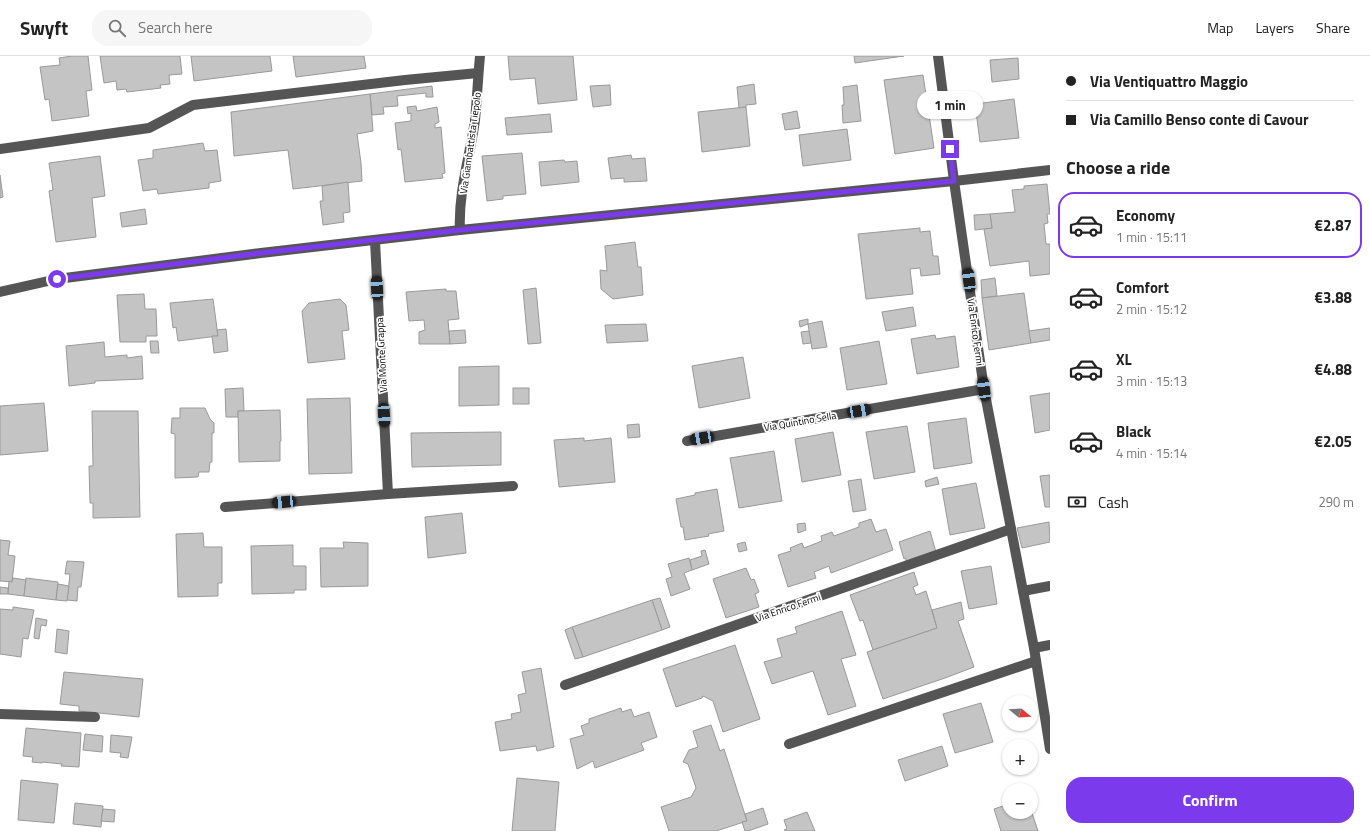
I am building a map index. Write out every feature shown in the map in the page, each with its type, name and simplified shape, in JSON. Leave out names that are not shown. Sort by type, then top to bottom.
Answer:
[{"type":"street","name":"Via Giambattista Tiepolo","points":[[460,230],[462,198],[474,121],[480,56]]},
{"type":"street","name":"Via Enrico Fermi","points":[[938,56],[954,181],[984,389],[1034,648],[1050,749]]},
{"type":"street","points":[[0,148],[149,128],[194,105],[405,80],[478,73]]},
{"type":"street","points":[[0,292],[57,279],[261,253],[460,230],[954,181],[1050,170]]},
{"type":"street","name":"Via Monte Grappa","points":[[375,241],[388,494]]},
{"type":"street","name":"Via Quintino Sella","points":[[686,441],[984,389]]},
{"type":"street","points":[[225,507],[513,486]]},
{"type":"street","name":"Via Enrico Fermi","points":[[565,685],[1011,529]]},
{"type":"street","points":[[1023,591],[1050,586]]},
{"type":"street","points":[[1034,648],[1050,645]]},
{"type":"street","points":[[789,744],[1036,662]]},
{"type":"street","points":[[0,714],[96,717]]},
{"type":"building","points":[[88,56],[92,90],[86,91],[89,116],[52,121],[49,99],[45,100],[40,67],[60,65],[59,58]]},
{"type":"building","points":[[100,56],[180,56],[182,74],[169,75],[170,84],[160,85],[161,88],[127,92],[126,89],[117,90],[116,81],[104,83]]},
{"type":"building","points":[[191,56],[270,56],[272,71],[194,81]]},
{"type":"building","points":[[293,56],[364,56],[366,68],[296,77]]},
{"type":"building","points":[[508,56],[573,56],[577,100],[538,104],[535,78],[510,80]]},
{"type":"building","points":[[854,56],[904,56],[855,63]]},
{"type":"building","points":[[1018,58],[1019,79],[992,82],[990,60]]},
{"type":"building","points":[[923,75],[934,148],[895,154],[884,80]]},
{"type":"building","points":[[754,84],[756,104],[746,105],[746,107],[739,108],[737,87]]},
{"type":"building","points":[[610,85],[611,105],[593,107],[590,86]]},
{"type":"building","points":[[857,85],[861,121],[843,123],[843,87]]},
{"type":"building","points":[[432,86],[433,97],[426,97],[426,93],[397,96],[398,106],[383,107],[384,114],[372,115],[370,94]]},
{"type":"building","points":[[370,94],[373,131],[357,134],[362,181],[293,189],[288,150],[234,156],[231,112]]},
{"type":"building","points":[[1014,99],[1019,138],[980,142],[975,104]]},
{"type":"building","points":[[416,106],[417,111],[437,107],[439,122],[435,124],[435,128],[441,127],[445,173],[442,174],[443,178],[405,182],[401,149],[398,150],[395,123],[411,121],[411,113],[408,114],[407,107]]},
{"type":"building","points":[[746,107],[750,146],[702,152],[698,112]]},
{"type":"building","points":[[797,111],[800,128],[785,130],[782,114]]},
{"type":"building","points":[[550,114],[552,132],[507,135],[505,118]]},
{"type":"building","points":[[847,129],[851,160],[803,166],[799,135]]},
{"type":"building","points":[[203,143],[205,151],[217,150],[221,181],[209,183],[209,188],[158,194],[157,189],[143,191],[138,160],[153,158],[153,150]]},
{"type":"building","points":[[522,153],[526,194],[503,196],[503,199],[487,201],[482,156]]},
{"type":"building","points":[[631,155],[632,159],[645,158],[647,181],[624,182],[624,178],[611,179],[608,158]]},
{"type":"building","points":[[100,156],[105,196],[92,198],[96,237],[56,242],[49,191],[53,190],[49,163]]},
{"type":"building","points":[[564,160],[565,162],[577,161],[579,182],[541,186],[539,162]]},
{"type":"building","points":[[0,175],[3,197],[0,198]]},
{"type":"building","points":[[348,182],[350,212],[343,213],[344,222],[323,225],[320,201],[323,201],[322,186]]},
{"type":"building","points":[[1047,184],[1050,214],[1047,214],[1048,223],[1044,224],[1046,244],[1050,244],[1050,274],[1030,276],[1029,261],[990,266],[984,229],[992,228],[990,214],[1015,212],[1012,190],[1024,189],[1024,186]]},
{"type":"building","points":[[145,209],[147,224],[122,227],[120,213]]},
{"type":"building","points":[[990,214],[992,228],[975,230],[974,215]]},
{"type":"building","points":[[920,228],[920,232],[930,231],[933,256],[938,256],[940,274],[921,276],[920,268],[910,269],[913,294],[866,299],[858,234]]},
{"type":"building","points":[[635,242],[638,267],[641,267],[643,295],[613,299],[601,289],[600,270],[607,271],[605,246]]},
{"type":"building","points":[[995,278],[997,296],[982,298],[981,280]]},
{"type":"building","points":[[536,288],[541,343],[528,344],[523,290]]},
{"type":"building","points":[[446,289],[446,291],[456,291],[459,319],[448,320],[450,344],[419,344],[419,332],[425,330],[424,320],[409,321],[406,292]]},
{"type":"building","points":[[1024,293],[1031,343],[989,350],[982,298]]},
{"type":"building","points":[[144,294],[145,309],[156,309],[157,336],[146,336],[146,342],[120,342],[117,295]]},
{"type":"building","points":[[213,299],[218,336],[178,341],[176,327],[173,328],[170,303]]},
{"type":"building","points":[[340,299],[346,305],[349,330],[342,331],[345,359],[308,363],[302,311],[309,303]]},
{"type":"building","points":[[913,307],[916,326],[886,331],[882,312]]},
{"type":"building","points":[[808,319],[808,324],[800,327],[799,321]]},
{"type":"building","points":[[822,321],[827,347],[812,349],[808,324]]},
{"type":"building","points":[[646,324],[648,341],[607,343],[605,325]]},
{"type":"building","points":[[1050,328],[1050,340],[1031,343],[1029,331]]},
{"type":"building","points":[[226,329],[228,351],[214,353],[212,336],[218,336],[217,330]]},
{"type":"building","points":[[465,330],[466,343],[450,344],[449,331]]},
{"type":"building","points":[[809,331],[811,343],[803,344],[801,332]]},
{"type":"building","points":[[935,335],[936,339],[955,336],[959,367],[917,374],[911,339]]},
{"type":"building","points":[[150,341],[158,341],[159,353],[151,353]]},
{"type":"building","points":[[879,341],[887,384],[847,390],[840,348]]},
{"type":"building","points":[[104,342],[105,357],[127,355],[127,358],[142,356],[143,379],[95,381],[95,383],[69,386],[66,346]]},
{"type":"building","points":[[743,357],[750,398],[699,408],[692,366]]},
{"type":"building","points":[[499,366],[499,405],[459,406],[459,367]]},
{"type":"building","points":[[243,388],[244,411],[238,411],[238,417],[226,417],[225,389]]},
{"type":"building","points":[[513,388],[529,388],[529,404],[513,404]]},
{"type":"building","points":[[1050,393],[1050,430],[1035,433],[1030,396]]},
{"type":"building","points":[[350,398],[352,473],[309,474],[307,399]]},
{"type":"building","points":[[44,403],[48,451],[0,455],[0,406]]},
{"type":"building","points":[[180,408],[205,408],[210,419],[214,423],[214,433],[212,433],[212,462],[210,462],[209,472],[199,472],[198,477],[175,478],[175,434],[171,433],[172,418],[180,418]]},
{"type":"building","points":[[280,410],[280,461],[239,462],[238,411]]},
{"type":"building","points":[[92,411],[138,411],[140,517],[93,518],[93,503],[90,503],[89,466],[93,466]]},
{"type":"building","points":[[966,418],[972,463],[934,469],[928,423]]},
{"type":"building","points":[[639,424],[640,437],[628,438],[627,425]]},
{"type":"building","points":[[907,426],[915,472],[874,479],[866,432]]},
{"type":"building","points":[[501,432],[501,465],[412,467],[411,433]]},
{"type":"building","points":[[833,432],[841,475],[802,482],[795,439]]},
{"type":"building","points":[[584,438],[584,441],[611,438],[615,482],[559,487],[554,440]]},
{"type":"building","points":[[774,451],[782,501],[739,508],[730,458]]},
{"type":"building","points":[[1050,475],[1050,507],[1045,507],[1040,476]]},
{"type":"building","points":[[937,477],[939,484],[926,487],[925,481]]},
{"type":"building","points":[[861,479],[866,510],[853,512],[848,481]]},
{"type":"building","points":[[976,483],[985,528],[950,535],[942,489]]},
{"type":"building","points":[[717,489],[724,531],[708,534],[709,536],[685,540],[676,499],[695,495],[695,493]]},
{"type":"building","points":[[462,513],[466,553],[428,558],[425,517]]},
{"type":"building","points":[[871,519],[876,532],[886,529],[893,550],[831,573],[829,566],[814,572],[816,578],[788,587],[778,555],[791,551],[790,548],[802,543],[804,548],[822,541],[821,536],[832,532],[834,536],[859,527],[859,523]]},
{"type":"building","points":[[1049,522],[1050,542],[1022,548],[1017,528]]},
{"type":"building","points":[[805,523],[806,530],[798,533],[797,524]]},
{"type":"building","points":[[930,531],[936,552],[906,562],[906,558],[904,559],[899,542]]},
{"type":"building","points":[[203,533],[204,547],[222,547],[222,583],[218,583],[218,596],[178,597],[176,534]]},
{"type":"building","points":[[0,540],[10,541],[8,555],[15,556],[12,582],[0,581]]},
{"type":"building","points":[[343,542],[368,543],[368,586],[321,587],[320,548],[344,548]]},
{"type":"building","points":[[745,542],[747,550],[739,552],[737,544]]},
{"type":"building","points":[[293,545],[293,566],[306,566],[306,590],[294,590],[294,593],[252,594],[251,546]]},
{"type":"building","points":[[705,550],[709,564],[692,570],[690,560],[702,556],[701,551]]},
{"type":"building","points":[[689,558],[692,570],[684,573],[690,589],[671,596],[666,579],[672,577],[668,564]]},
{"type":"building","points":[[67,561],[84,562],[81,587],[78,587],[77,601],[67,600],[70,574],[65,574]]},
{"type":"building","points":[[991,566],[997,604],[969,609],[961,571]]},
{"type":"building","points":[[746,568],[751,580],[754,579],[759,592],[755,594],[759,607],[726,618],[713,579]]},
{"type":"building","points":[[914,572],[918,585],[913,587],[916,595],[926,591],[937,628],[873,650],[863,620],[860,621],[850,595]]},
{"type":"building","points":[[13,578],[26,580],[24,596],[8,594],[9,581],[12,582]]},
{"type":"building","points":[[26,578],[58,582],[56,600],[24,596]]},
{"type":"building","points":[[58,584],[69,586],[67,601],[56,600]]},
{"type":"building","points":[[0,587],[8,588],[8,594],[0,594]]},
{"type":"building","points":[[660,598],[670,627],[662,630],[652,600]]},
{"type":"building","points":[[652,600],[662,630],[583,657],[572,627]]},
{"type":"building","points":[[961,602],[964,619],[958,621],[974,667],[883,699],[867,652],[937,628],[932,610]]},
{"type":"building","points":[[13,607],[34,610],[28,639],[23,638],[21,657],[0,654],[0,609],[13,610]]},
{"type":"building","points":[[842,611],[856,655],[841,659],[856,706],[828,715],[813,671],[772,684],[764,662],[782,657],[777,639],[797,633],[795,627]]},
{"type":"building","points":[[36,618],[47,620],[46,626],[41,625],[39,639],[34,638]]},
{"type":"building","points":[[572,627],[583,657],[575,659],[565,630]]},
{"type":"building","points":[[57,629],[69,631],[67,654],[55,652]]},
{"type":"building","points":[[735,645],[760,719],[723,732],[713,701],[703,696],[702,698],[676,707],[663,669]]},
{"type":"building","points":[[541,668],[554,747],[537,751],[536,746],[500,751],[495,722],[512,719],[511,714],[521,712],[518,695],[526,693],[522,672]]},
{"type":"building","points":[[64,672],[143,679],[139,717],[79,711],[79,706],[60,704]]},
{"type":"building","points":[[981,703],[993,742],[955,753],[943,714]]},
{"type":"building","points":[[621,708],[622,712],[631,709],[634,717],[649,712],[657,737],[641,743],[644,750],[595,768],[593,761],[577,769],[570,739],[584,735],[581,726],[589,723],[589,719]]},
{"type":"building","points":[[711,725],[720,751],[724,749],[747,821],[716,831],[669,831],[661,807],[691,797],[696,788],[688,764],[683,762],[689,750],[698,747],[693,731]]},
{"type":"building","points":[[26,728],[81,733],[79,767],[32,762],[33,757],[23,756]]},
{"type":"building","points":[[85,734],[103,736],[102,752],[83,750]]},
{"type":"building","points":[[111,735],[132,737],[128,758],[120,757],[121,753],[110,752]]},
{"type":"building","points":[[942,746],[948,766],[905,781],[898,760]]},
{"type":"building","points":[[517,778],[559,782],[555,831],[512,831]]},
{"type":"building","points":[[21,780],[58,784],[54,823],[18,820]]},
{"type":"building","points":[[75,803],[103,806],[101,827],[73,824]]},
{"type":"building","points":[[1002,806],[1002,819],[1034,819],[1038,831],[1001,831],[994,809]]},
{"type":"building","points":[[763,808],[768,824],[745,831],[742,822],[747,821],[745,814]]},
{"type":"building","points":[[103,809],[115,810],[114,822],[101,821]]},
{"type":"building","points":[[807,812],[815,831],[784,830],[787,829],[784,820]]},
{"type":"route","points":[[57,279],[460,230],[954,181],[950,149]]}]
